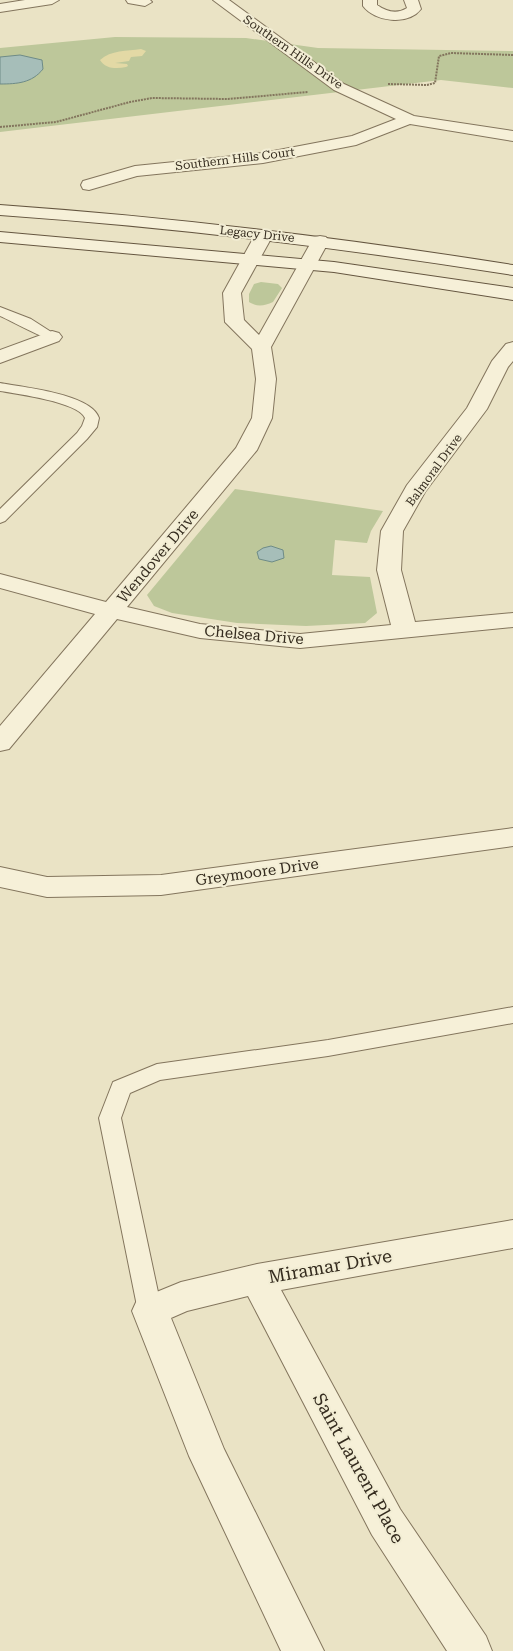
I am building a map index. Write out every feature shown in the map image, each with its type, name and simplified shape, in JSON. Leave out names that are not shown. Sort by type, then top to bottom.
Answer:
[{"type":"street","points":[[0,8],[52,0]]},
{"type":"street","name":"Southern Hills Drive","points":[[220,0],[339,87],[409,119],[513,136]]},
{"type":"street","points":[[370,0],[370,6],[376,12],[400,16],[410,13],[414,9],[412,0]]},
{"type":"street","name":"Southern Hills Court","points":[[89,185],[135,170],[263,158],[356,140],[409,119]]},
{"type":"street","name":"Legacy Drive","points":[[0,210],[320,241],[513,270]]},
{"type":"street","points":[[264,235],[232,293],[235,322],[261,347],[289,302],[306,264],[320,241]]},
{"type":"street","name":"Legacy Drive","points":[[0,237],[306,264],[513,294]]},
{"type":"street","points":[[0,357],[52,337]]},
{"type":"street","name":"Wendover Drive","points":[[0,743],[246,450],[262,418],[266,378],[261,347]]},
{"type":"street","name":"Balmoral Drive","points":[[405,631],[389,570],[392,531],[415,490],[477,409],[499,366],[513,348]]},
{"type":"street","name":"Chelsea Drive","points":[[0,581],[112,611],[200,631],[300,641],[513,620]]},
{"type":"street","name":"Greymoore Drive","points":[[0,877],[47,887],[161,885],[513,837]]},
{"type":"street","name":"Miramar Drive","points":[[150,1312],[181,1297],[257,1278],[513,1234]]},
{"type":"street","name":"Saint Laurent Place","points":[[257,1278],[386,1522],[471,1651]]},
{"type":"street","points":[[150,1312],[208,1456],[303,1651]]},
{"type":"lane","points":[[0,311],[26,322],[52,337]]},
{"type":"lane","points":[[0,387],[74,404],[87,409],[91,415],[91,424],[82,436],[0,518]]},
{"type":"lane","points":[[150,1312],[110,1118],[121,1088],[157,1072],[328,1048],[513,1015]]},
{"type":"path","points":[[383,84],[427,85],[435,82],[439,56],[451,53],[513,55]]},
{"type":"path","points":[[0,127],[63,120],[124,102],[154,97],[255,98],[316,90]]},
{"type":"green space","points":[[115,37],[246,38],[318,48],[513,51],[513,88],[441,80],[0,132],[0,48]]},
{"type":"green space","points":[[261,282],[278,284],[282,288],[273,302],[255,305],[249,302],[249,294],[254,284]]},
{"type":"green space","points":[[235,489],[383,511],[371,531],[367,543],[335,540],[332,575],[370,577],[377,613],[365,623],[306,626],[237,623],[172,613],[154,606],[147,595]]},
{"type":"sand","points":[[141,49],[146,51],[142,56],[131,57],[129,61],[115,63],[127,64],[128,66],[126,67],[108,67],[100,60],[109,54]]},
{"type":"water","points":[[20,55],[42,60],[43,69],[39,74],[24,82],[0,84],[0,57]]},
{"type":"water","points":[[271,546],[283,550],[284,558],[272,562],[259,559],[257,552]]}]
